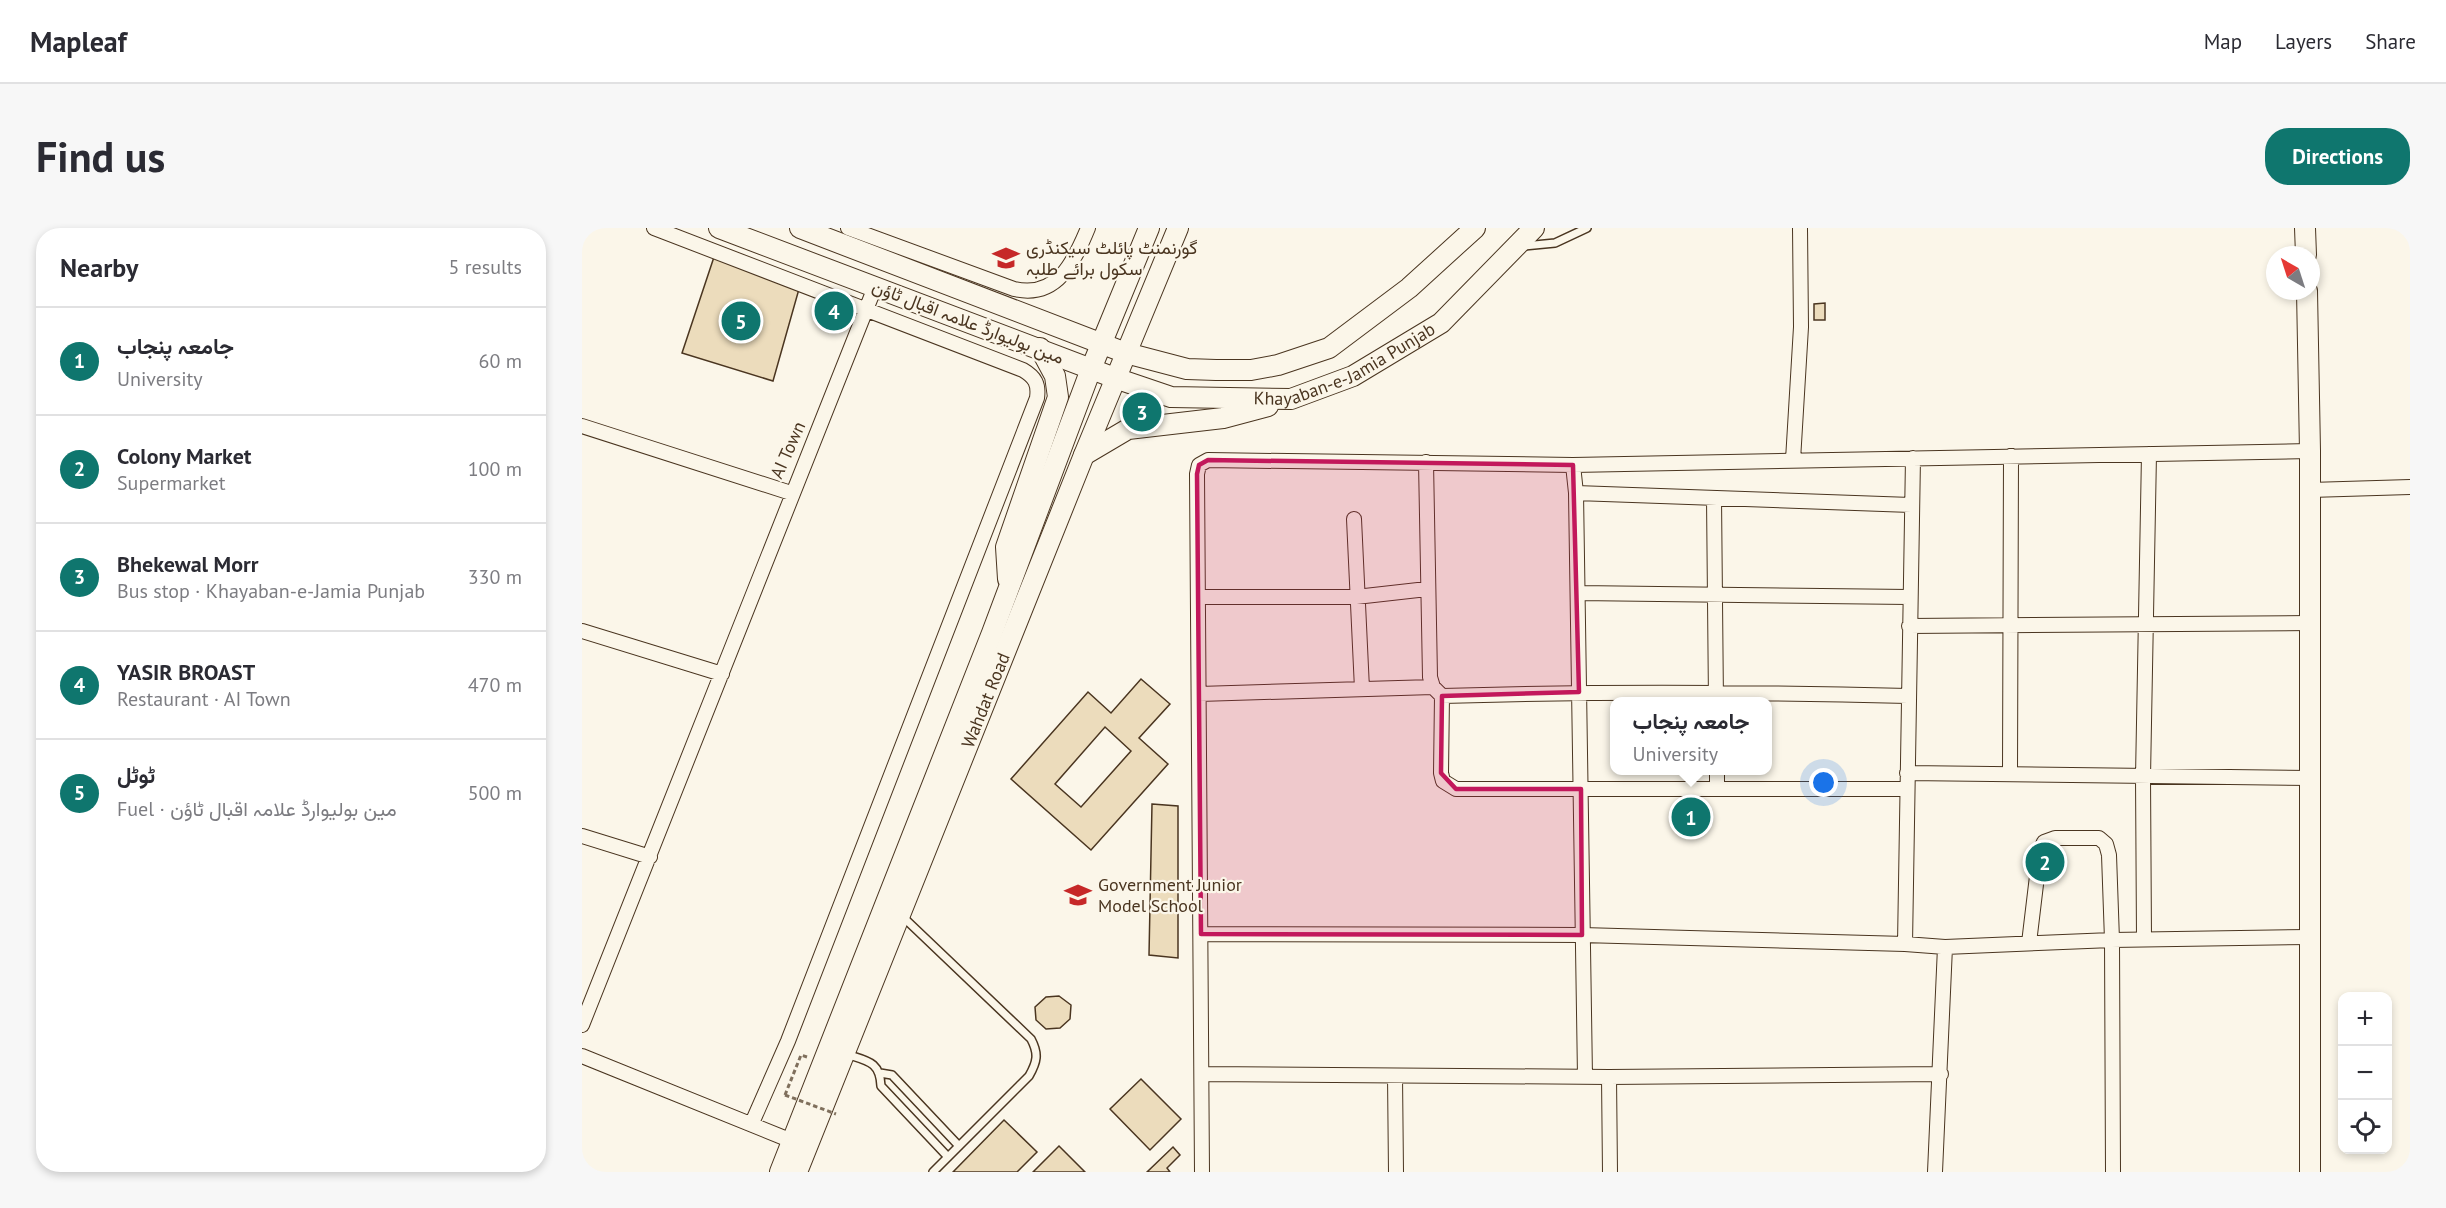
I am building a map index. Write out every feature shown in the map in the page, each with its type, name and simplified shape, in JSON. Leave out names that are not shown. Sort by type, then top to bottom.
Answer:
[{"type":"main road","name":"مین بولیوارڈ علامہ اقبال ٹاؤن","points":[[719,228],[1115,378]]},
{"type":"main road","name":"مین بولیوارڈ علامہ اقبال ٹاؤن","points":[[800,228],[958,278],[1101,344],[1126,353]]},
{"type":"main road","name":"Wahdat Road","points":[[797,1172],[844,1053],[1008,587],[1091,369],[1149,228]]},
{"type":"main road","name":"Wahdat Road","points":[[780,1172],[823,1063],[892,912],[1178,228]]},
{"type":"main road","name":"Khayaban-e-Jamia Punjab","points":[[1126,353],[1186,369],[1251,370],[1278,365],[1329,348],[1409,288],[1476,228]]},
{"type":"main road","name":"Khayaban-e-Jamia Punjab","points":[[1115,378],[1171,397],[1291,399],[1353,376],[1441,323],[1534,228]]},
{"type":"main road","points":[[2306,228],[2306,246]]},
{"type":"main road","points":[[2307,300],[2310,451],[2310,1172]]},
{"type":"main road","points":[[1008,587],[1006,547],[1058,397],[1055,376],[1040,348]]},
{"type":"main road","points":[[1084,455],[1128,429],[1223,418],[1291,399]]},
{"type":"street","points":[[654,228],[1023,370],[1036,380],[1038,388],[1037,398],[797,1018],[752,1123]]},
{"type":"street","points":[[848,228],[958,278],[1026,292],[1056,282],[1076,256],[1088,228]]},
{"type":"street","points":[[1793,460],[1801,327],[1800,228]]},
{"type":"street","name":"AI Town","points":[[582,426],[791,493],[875,288]]},
{"type":"street","points":[[1203,1172],[1197,474],[1199,465],[1208,460],[1573,465],[2310,451]]},
{"type":"street","points":[[2144,939],[2144,624],[2149,454]]},
{"type":"street","points":[[2010,773],[2012,456]]},
{"type":"street","points":[[1905,944],[1913,458]]},
{"type":"street","points":[[1426,462],[1430,677],[1438,692],[1441,773],[1443,781],[1449,786],[1456,789],[1907,789]]},
{"type":"street","points":[[1573,465],[1576,493],[1578,593],[1585,1077]]},
{"type":"street","points":[[2310,490],[2410,487]]},
{"type":"street","points":[[582,1025],[722,674],[791,493]]},
{"type":"street","points":[[1576,493],[1911,505]]},
{"type":"street","points":[[1714,498],[1716,696]]},
{"type":"street","points":[[1354,519],[1362,690]]},
{"type":"street","points":[[1198,597],[1356,597],[1427,589]]},
{"type":"street","points":[[1578,593],[1909,597]]},
{"type":"street","points":[[1909,626],[2310,623]]},
{"type":"street","points":[[582,631],[722,674]]},
{"type":"street","points":[[1199,694],[1362,690],[1716,696],[1908,696]]},
{"type":"street","points":[[1907,773],[2310,778]]},
{"type":"street","points":[[1717,775],[1717,789]]},
{"type":"street","points":[[582,836],[650,857]]},
{"type":"street","points":[[2029,943],[2040,851],[2044,842],[2055,838],[2098,838],[2106,844],[2109,855],[2112,940],[2113,1172]]},
{"type":"street","points":[[1201,934],[1582,935],[1945,947],[2144,939],[2310,937]]},
{"type":"street","points":[[1935,1172],[1945,947]]},
{"type":"street","points":[[582,1056],[792,1141]]},
{"type":"street","points":[[1203,1074],[1585,1077],[1941,1074]]},
{"type":"street","points":[[1395,1076],[1396,1172]]},
{"type":"street","points":[[1609,1077],[1610,1172]]},
{"type":"lane","points":[[1516,247],[1555,243],[1587,228]]},
{"type":"lane","points":[[892,912],[1031,1040],[1038,1058],[1029,1076],[933,1172]]},
{"type":"lane","points":[[844,1053],[870,1062],[880,1073],[881,1086],[948,1157]]},
{"type":"lane","points":[[880,1073],[892,1075],[959,1146]]},
{"type":"path","points":[[823,1063],[801,1054],[786,1095],[836,1114]]},
{"type":"highlighted area","points":[[1208,460],[1573,465],[1579,692],[1442,696],[1441,773],[1456,789],[1581,789],[1582,935],[1201,934],[1197,474],[1199,465]]},
{"type":"building","points":[[714,257],[799,289],[773,381],[682,353]]},
{"type":"building","points":[[1825,303],[1825,320],[1814,320],[1814,304]]},
{"type":"building","points":[[1141,679],[1170,704],[1139,738],[1168,764],[1091,850],[1011,779],[1088,692],[1111,713]],"holes":[[[1105,727],[1131,751],[1081,807],[1055,784]]]},
{"type":"building","points":[[1152,804],[1178,806],[1178,958],[1149,955]]},
{"type":"building","points":[[1059,996],[1071,1005],[1070,1019],[1060,1028],[1046,1029],[1036,1020],[1035,1007],[1046,997]]},
{"type":"building","points":[[1141,1079],[1181,1119],[1150,1150],[1110,1109]]},
{"type":"building","points":[[1004,1120],[1037,1152],[1017,1172],[953,1172]]},
{"type":"building","points":[[1059,1146],[1085,1172],[1033,1172]]},
{"type":"building","points":[[1173,1147],[1180,1155],[1167,1168],[1170,1172],[1147,1172]]},
{"type":"place","name":"گورنمنٹ پائلٹ سیکنڈری سکول برائے طلبہ","points":[[1006,258]]},
{"type":"place","name":"YASIR BROAST","points":[[834,311]]},
{"type":"place","name":"ٹوٹل","points":[[741,321]]},
{"type":"place","name":"Bhekewal Morr","points":[[1142,412]]},
{"type":"place","name":"جامعہ پنجاب","points":[[1691,817]]},
{"type":"place","name":"Colony Market","points":[[2045,862]]},
{"type":"place","name":"Government Junior Model School","points":[[1078,895]]}]
